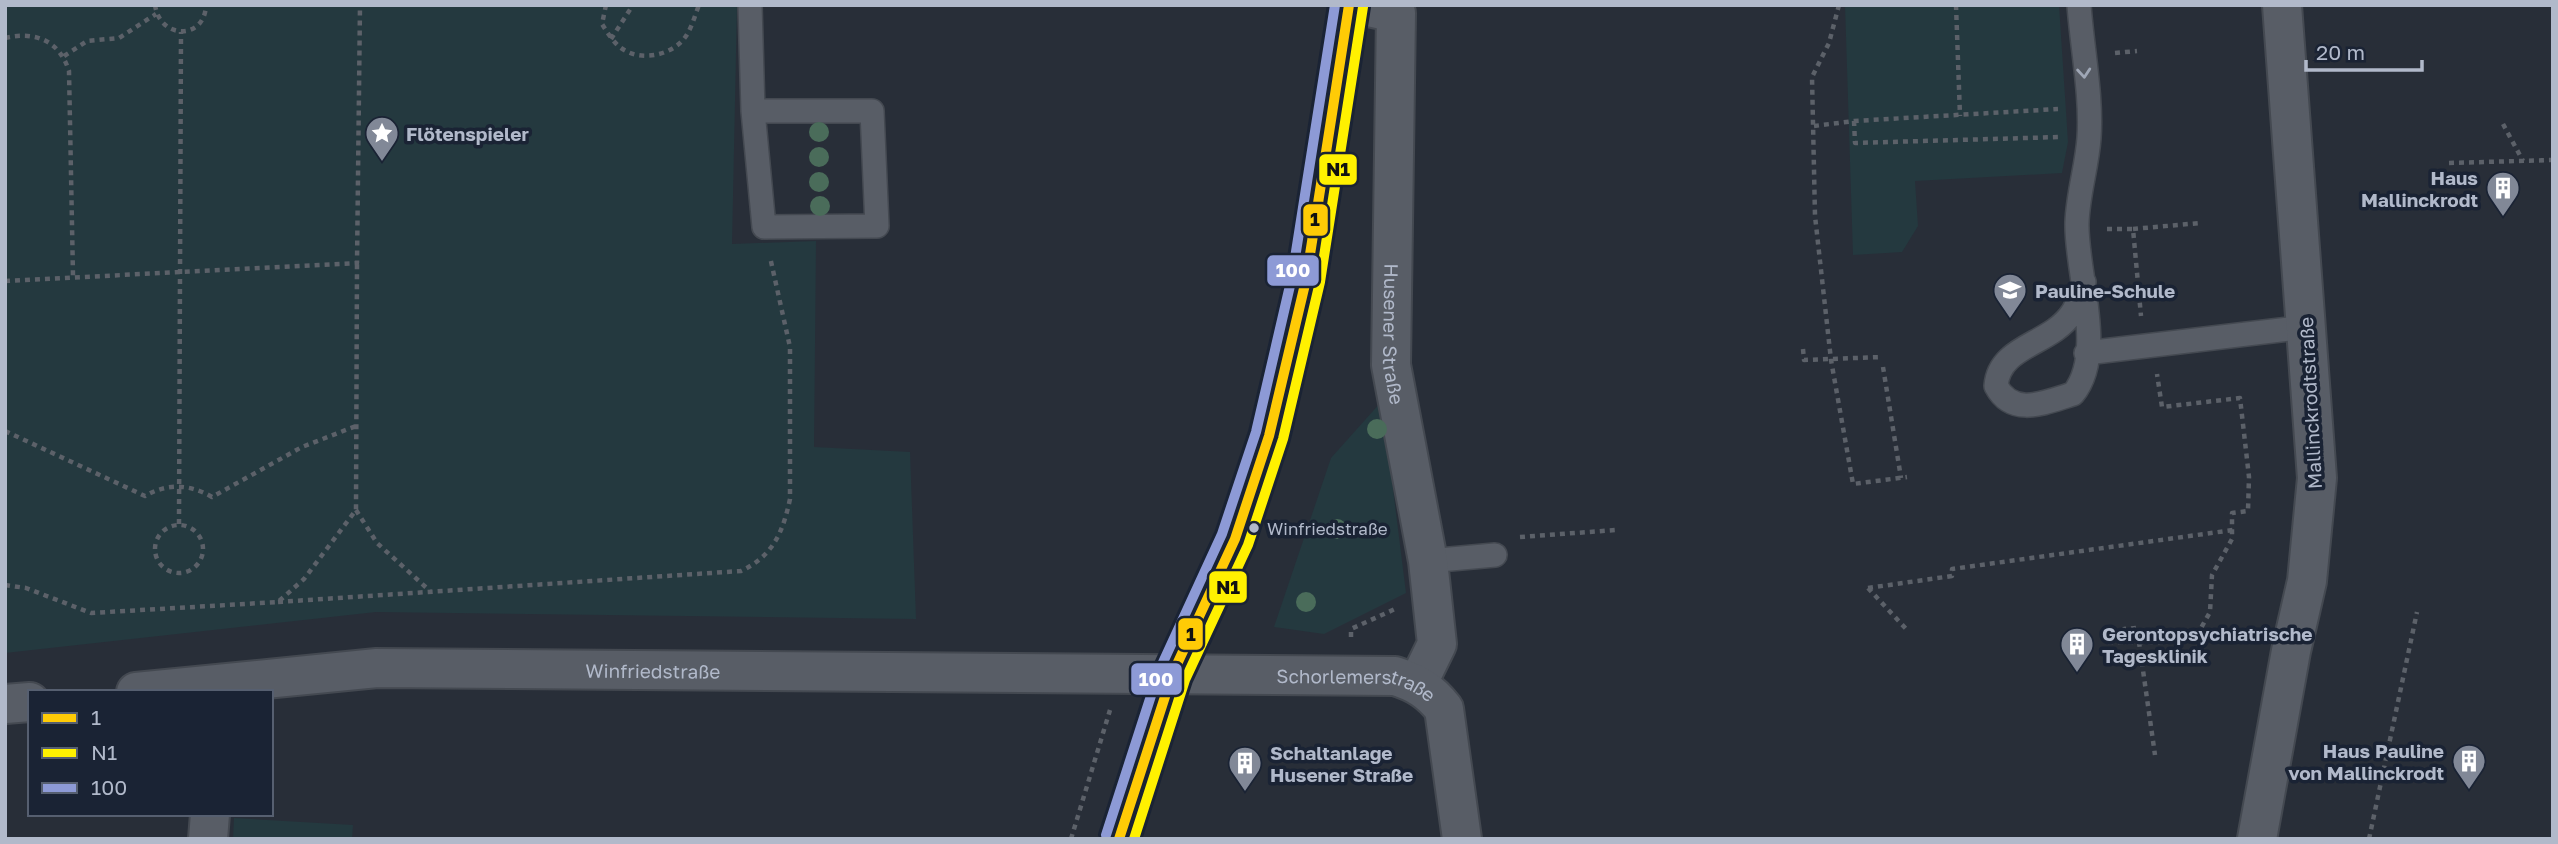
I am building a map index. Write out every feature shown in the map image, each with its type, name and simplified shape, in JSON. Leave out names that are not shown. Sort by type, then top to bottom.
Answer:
[{"type":"street","points":[[1119,839],[1157,675],[1235,540],[1269,436],[1306,280],[1349,5]]},
{"type":"street","name":"Husener Straße","points":[[1359,5],[1396,13],[1391,365],[1429,577],[1437,644],[1418,683]]},
{"type":"street","name":"Mallinckrodtstraße","points":[[2257,839],[2291,651],[2307,581],[2317,478],[2282,5]]},
{"type":"street","name":"Winfriedstraße","points":[[176,690],[215,688],[377,668],[1157,675]]},
{"type":"street","name":"Schorlemerstraße","points":[[1157,675],[1395,676],[1418,683],[1432,693],[1444,709],[1462,839]]},
{"type":"street","points":[[5,705],[28,702]]},
{"type":"street","points":[[208,839],[210,816]]},
{"type":"lane","points":[[750,5],[753,111],[764,227],[877,226],[872,111],[753,111]]},
{"type":"lane","points":[[2079,5],[2089,136],[2077,230],[2084,282],[2086,371],[2073,394],[2033,406],[2020,406],[2000,393],[1996,386],[1997,373],[2002,362],[2045,338],[2072,313],[2084,282]]},
{"type":"lane","points":[[2086,353],[2306,327]]},
{"type":"lane","points":[[1429,577],[1495,555]]},
{"type":"path","points":[[155,5],[156,14],[165,27],[181,32],[197,26],[203,19],[206,5]]},
{"type":"path","points":[[359,5],[356,510],[377,543],[431,592]]},
{"type":"path","points":[[606,5],[603,24],[611,39],[626,52],[640,55],[666,53],[686,36],[699,5]]},
{"type":"path","points":[[611,39],[633,5]]},
{"type":"path","points":[[1839,5],[1829,43],[1812,77],[1815,216],[1831,360],[1853,484],[1904,477],[1883,367]]},
{"type":"path","points":[[1956,5],[1960,116]]},
{"type":"path","points":[[64,56],[87,41],[120,38],[156,14]]},
{"type":"path","points":[[179,524],[181,32]]},
{"type":"path","points":[[5,38],[23,34],[48,40],[64,56],[69,71],[73,276]]},
{"type":"path","points":[[1814,126],[1854,121],[2087,107]]},
{"type":"path","points":[[1854,121],[1854,142],[2089,136]]},
{"type":"path","points":[[2503,124],[2523,161]]},
{"type":"path","points":[[2449,163],[2553,160]]},
{"type":"path","points":[[2077,230],[2133,229],[2200,223]]},
{"type":"path","points":[[5,585],[26,588],[91,613],[741,571],[757,563],[771,551],[785,522],[790,499],[790,346],[764,227]]},
{"type":"path","points":[[2108,642],[2139,643],[2196,637],[2210,612],[2212,575],[2229,548],[2234,530],[2232,513],[2248,511],[2249,477],[2240,398],[2162,407],[2158,377],[2144,345],[2133,229]]},
{"type":"path","points":[[5,281],[357,263]]},
{"type":"path","points":[[1803,349],[1804,360],[1882,357]]},
{"type":"path","points":[[5,431],[145,496],[158,489],[178,486],[197,489],[212,497],[302,447],[356,426]]},
{"type":"path","points":[[278,602],[304,579],[356,510]]},
{"type":"path","points":[[179,524],[190,526],[203,543],[198,565],[178,573],[159,564],[154,554],[155,542],[160,533],[179,524]]},
{"type":"path","points":[[1908,631],[1868,587],[1952,576],[1952,569],[2234,530]]},
{"type":"path","points":[[1351,639],[1351,629],[1429,577]]},
{"type":"path","points":[[2370,839],[2417,612]]},
{"type":"path","points":[[2124,642],[2124,629],[2137,628],[2155,755]]},
{"type":"path","points":[[1071,839],[1114,697],[1157,675]]},
{"type":"green space","points":[[5,5],[737,5],[732,244],[816,241],[814,447],[910,452],[916,619],[376,612],[5,653]]},
{"type":"green space","points":[[1845,5],[2059,5],[2068,142],[2062,173],[1915,181],[1918,226],[1902,252],[1853,255]]},
{"type":"green space","points":[[1382,401],[1406,593],[1324,634],[1274,627],[1331,458]]},
{"type":"green space","points":[[234,818],[353,825],[352,839],[233,839]]},
{"type":"transit line","name":"100","points":[[1106,835],[1159,671],[1222,534],[1256,432],[1292,277],[1335,5]]},
{"type":"transit line","name":"1","points":[[1119,839],[1172,675],[1235,539],[1269,436],[1306,280],[1349,5]]},
{"type":"transit line","name":"N1","points":[[1134,839],[1185,680],[1248,545],[1283,439],[1320,282],[1363,7]]},
{"type":"place","name":"Flötenspieler","points":[[382,163]]},
{"type":"place","name":"Haus Mallinckrodt","points":[[2503,218]]},
{"type":"place","name":"Pauline-Schule","points":[[2010,320]]},
{"type":"place","name":"Winfriedstraße","points":[[1254,528]]},
{"type":"place","name":"Gerontopsychiatrische Tagesklinik","points":[[2077,674]]},
{"type":"place","name":"Haus Pauline von Mallinckrodt","points":[[2469,791]]},
{"type":"place","name":"Schaltanlage Husener Straße","points":[[1245,793]]}]
